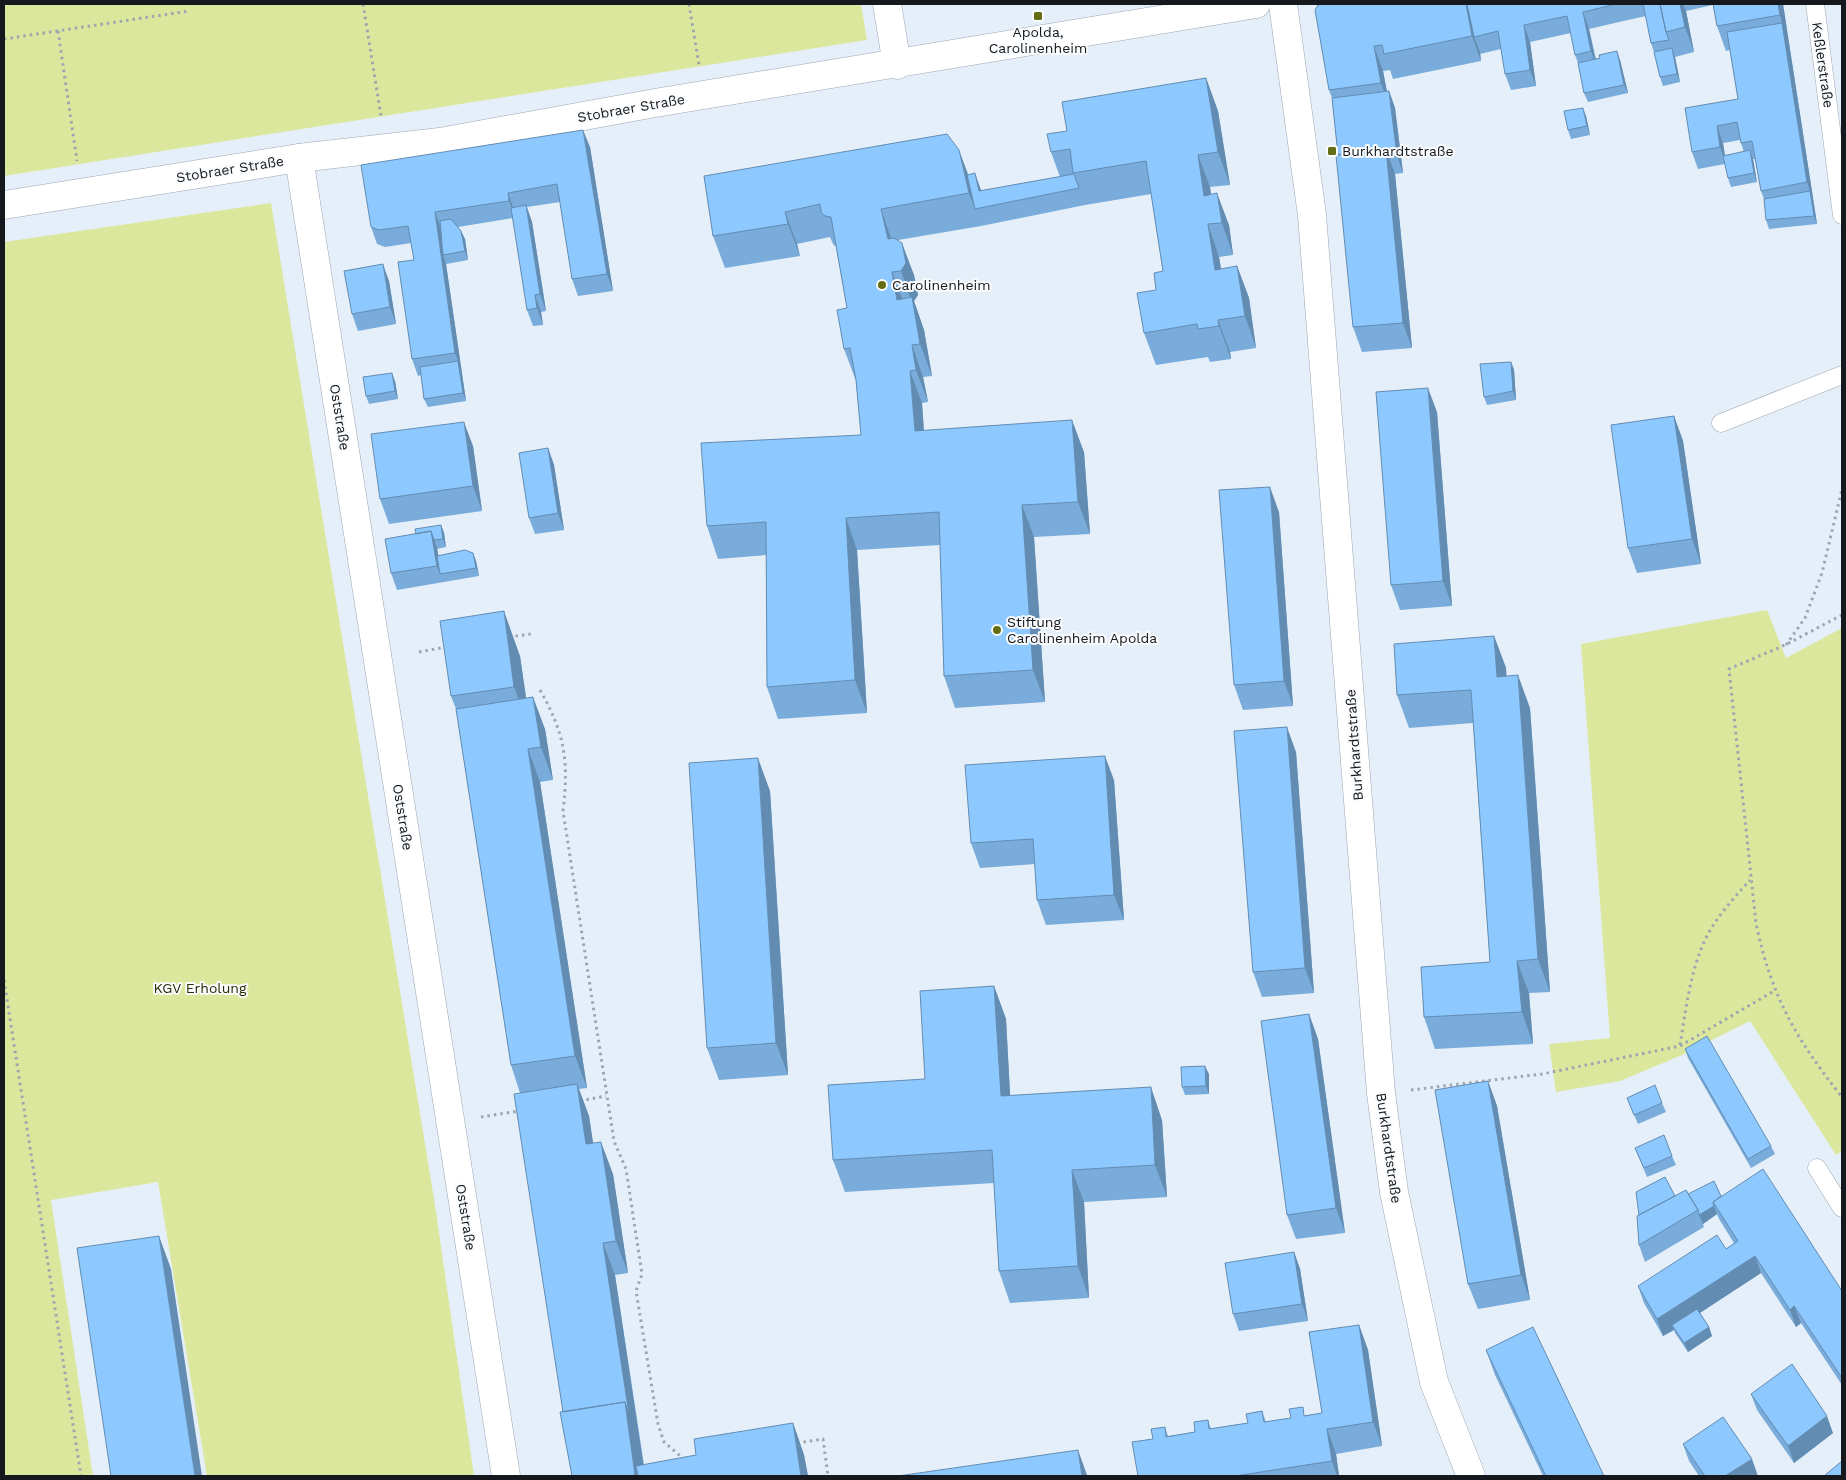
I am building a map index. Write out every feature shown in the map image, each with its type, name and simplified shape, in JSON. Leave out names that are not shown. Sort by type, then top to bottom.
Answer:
[{"type":"street","points":[[887,4],[897,65]]},
{"type":"street","name":"Stobraer Straße","points":[[4,205],[299,158],[440,142],[703,96],[1256,4]]},
{"type":"street","name":"Burkhardtstraße","points":[[1283,4],[1312,215],[1381,1093],[1394,1192],[1434,1382],[1471,1476]]},
{"type":"street","name":"Oststraße","points":[[299,158],[506,1476]]},
{"type":"lane","name":"Keßlerstraße","points":[[1815,4],[1842,215]]},
{"type":"lane","points":[[1721,423],[1842,375]]},
{"type":"lane","points":[[1817,1168],[1835,1182],[1842,1208]]},
{"type":"path","points":[[363,4],[386,149]]},
{"type":"path","points":[[689,4],[703,96]]},
{"type":"path","points":[[4,39],[189,11]]},
{"type":"path","points":[[58,31],[82,194]]},
{"type":"path","points":[[1785,645],[1805,618],[1822,573],[1842,489]]},
{"type":"path","points":[[1842,615],[1785,645],[1729,669],[1756,923],[1763,956],[1774,991],[1809,1055],[1842,1097]]},
{"type":"path","points":[[503,638],[530,634]]},
{"type":"path","points":[[419,652],[447,647]]},
{"type":"path","points":[[540,690],[555,717],[565,751],[566,782],[563,811],[606,1096],[614,1141],[626,1169],[642,1274],[636,1291],[658,1424],[664,1442],[686,1461]]},
{"type":"path","points":[[1680,1046],[1693,975],[1706,938],[1722,912],[1751,880]]},
{"type":"path","points":[[4,980],[81,1476]]},
{"type":"path","points":[[1381,1093],[1542,1074],[1680,1046],[1774,991]]},
{"type":"path","points":[[578,1101],[606,1096]]},
{"type":"path","points":[[451,1123],[520,1110]]},
{"type":"path","points":[[794,1443],[823,1438],[828,1476]]},
{"type":"green space","points":[[4,4],[861,4],[867,40],[4,176]]},
{"type":"green space","name":"KGV Erholung","points":[[271,203],[435,1205],[474,1476],[207,1476],[158,1182],[51,1200],[93,1476],[4,1476],[4,242]]},
{"type":"green space","points":[[1767,610],[1786,658],[1842,628],[1842,1151],[1836,1155],[1750,1021],[1682,1055],[1620,1081],[1556,1092],[1549,1044],[1610,1038],[1581,644]]},
{"type":"building","points":[[1466,4],[1472,36],[1384,54],[1382,45],[1374,46],[1381,83],[1329,90],[1315,10],[1318,5]]},
{"type":"building","points":[[1467,4],[1617,4],[1583,12],[1591,51],[1575,55],[1567,16],[1524,25],[1530,70],[1505,74],[1498,31],[1474,37]]},
{"type":"building","points":[[1643,4],[1660,4],[1669,40],[1651,43]]},
{"type":"building","points":[[1660,4],[1680,4],[1685,27],[1666,32]]},
{"type":"building","points":[[1713,4],[1778,4],[1780,15],[1717,26]]},
{"type":"building","points":[[1782,23],[1807,182],[1761,191],[1752,141],[1741,143],[1737,122],[1717,126],[1720,147],[1692,152],[1685,108],[1738,99],[1727,32]]},
{"type":"building","points":[[1672,48],[1677,74],[1660,77],[1654,52]]},
{"type":"building","points":[[1617,51],[1624,85],[1584,93],[1578,63],[1600,58],[1599,55]]},
{"type":"building","points":[[1206,78],[1218,152],[1198,155],[1204,196],[1217,193],[1222,223],[1208,224],[1215,270],[1237,266],[1245,316],[1218,320],[1219,326],[1198,329],[1197,324],[1144,333],[1137,293],[1156,290],[1154,273],[1163,271],[1146,161],[1073,173],[1070,149],[1051,152],[1047,134],[1067,131],[1062,102]]},
{"type":"building","points":[[1389,91],[1397,156],[1389,157],[1386,149],[1338,155],[1332,98]]},
{"type":"building","points":[[1583,108],[1587,126],[1568,130],[1564,111]]},
{"type":"building","points":[[583,130],[607,274],[572,279],[557,184],[508,193],[509,201],[435,212],[455,353],[412,359],[398,262],[414,260],[408,226],[379,230],[371,227],[361,165]]},
{"type":"building","points":[[947,134],[959,150],[969,193],[881,209],[888,239],[894,238],[902,243],[906,263],[901,271],[892,272],[897,300],[912,297],[920,344],[912,345],[916,370],[910,371],[915,431],[1072,420],[1078,502],[1022,505],[1033,670],[944,676],[939,512],[846,518],[855,680],[767,687],[766,522],[707,526],[701,443],[861,435],[856,380],[850,348],[844,349],[837,310],[847,308],[831,217],[825,216],[821,212],[820,204],[785,212],[788,224],[713,236],[704,176]]},
{"type":"building","points":[[1386,149],[1403,323],[1353,327],[1336,155]]},
{"type":"building","points":[[1750,150],[1754,173],[1728,178],[1723,156]]},
{"type":"building","points":[[975,173],[979,191],[1074,174],[1079,188],[975,209],[967,175]]},
{"type":"building","points":[[1810,191],[1814,216],[1766,220],[1764,199]]},
{"type":"building","points":[[526,205],[540,294],[535,295],[537,308],[527,310],[511,208]]},
{"type":"building","points":[[451,219],[461,231],[465,251],[443,255],[440,221]]},
{"type":"building","points":[[383,264],[390,307],[352,314],[344,271]]},
{"type":"building","points":[[458,361],[463,393],[424,399],[420,367]]},
{"type":"building","points":[[1511,362],[1513,391],[1484,397],[1480,364]]},
{"type":"building","points":[[392,373],[395,391],[366,396],[363,377]]},
{"type":"building","points":[[1428,388],[1443,581],[1391,585],[1376,392]]},
{"type":"building","points":[[1674,416],[1692,539],[1628,548],[1611,425]]},
{"type":"building","points":[[464,422],[473,486],[380,499],[371,434]]},
{"type":"building","points":[[548,448],[558,513],[529,518],[519,453]]},
{"type":"building","points":[[1270,487],[1284,681],[1234,685],[1219,490]]},
{"type":"building","points":[[441,525],[443,539],[434,540],[431,531],[416,534],[415,529]]},
{"type":"building","points":[[431,531],[437,566],[391,573],[385,539]]},
{"type":"building","points":[[465,550],[473,553],[476,568],[440,574],[437,556]]},
{"type":"building","points":[[504,611],[514,687],[451,696],[440,621]]},
{"type":"building","points":[[1494,636],[1497,677],[1518,675],[1538,959],[1517,961],[1522,1012],[1424,1017],[1421,967],[1490,962],[1471,690],[1397,695],[1394,644]]},
{"type":"building","points":[[533,697],[541,747],[528,749],[575,1056],[511,1065],[456,709]]},
{"type":"building","points":[[1287,727],[1305,968],[1253,972],[1234,731]]},
{"type":"building","points":[[1105,756],[1114,895],[1037,900],[1033,839],[971,843],[965,765]]},
{"type":"building","points":[[758,758],[776,1043],[707,1048],[689,763]]},
{"type":"building","points":[[994,986],[1001,1096],[1151,1087],[1155,1165],[1072,1170],[1078,1266],[999,1271],[992,1150],[833,1160],[828,1085],[925,1079],[920,991]]},
{"type":"building","points":[[1309,1014],[1336,1208],[1287,1215],[1261,1021]]},
{"type":"building","points":[[1707,1036],[1771,1146],[1748,1159],[1685,1049]]},
{"type":"building","points":[[1205,1066],[1206,1086],[1182,1087],[1181,1067]]},
{"type":"building","points":[[1488,1081],[1521,1275],[1468,1284],[1435,1090]]},
{"type":"building","points":[[577,1084],[586,1144],[601,1142],[616,1241],[603,1243],[629,1414],[625,1402],[563,1412],[514,1094]]},
{"type":"building","points":[[1655,1085],[1662,1103],[1634,1115],[1627,1098]]},
{"type":"building","points":[[1664,1135],[1672,1156],[1644,1168],[1635,1148]]},
{"type":"building","points":[[1763,1169],[1842,1291],[1842,1378],[1794,1306],[1790,1310],[1755,1256],[1657,1319],[1638,1286],[1717,1235],[1726,1249],[1738,1241],[1713,1202]]},
{"type":"building","points":[[1665,1177],[1675,1196],[1639,1215],[1636,1192]]},
{"type":"building","points":[[1714,1181],[1721,1196],[1713,1202],[1714,1206],[1699,1215],[1688,1194]]},
{"type":"building","points":[[1686,1190],[1698,1210],[1639,1245],[1637,1216]]},
{"type":"building","points":[[159,1236],[195,1476],[111,1476],[77,1248]]},
{"type":"building","points":[[1294,1252],[1302,1304],[1233,1314],[1225,1263]]},
{"type":"building","points":[[1697,1309],[1709,1327],[1684,1343],[1672,1325]]},
{"type":"building","points":[[1359,1325],[1373,1422],[1327,1429],[1332,1461],[1235,1476],[1138,1476],[1132,1442],[1153,1439],[1151,1429],[1165,1427],[1166,1437],[1195,1432],[1194,1422],[1208,1420],[1209,1429],[1248,1423],[1246,1414],[1262,1411],[1264,1422],[1291,1418],[1289,1409],[1303,1407],[1304,1416],[1322,1413],[1309,1332]]},
{"type":"building","points":[[1533,1327],[1604,1476],[1546,1476],[1486,1350]]},
{"type":"building","points":[[1792,1364],[1827,1416],[1788,1446],[1751,1394]]},
{"type":"building","points":[[625,1402],[635,1475],[572,1476],[560,1412]]},
{"type":"building","points":[[1723,1417],[1752,1459],[1725,1476],[1705,1476],[1683,1444]]},
{"type":"building","points":[[793,1423],[801,1476],[638,1476],[636,1466],[696,1455],[694,1439]]},
{"type":"building","points":[[1078,1450],[1082,1476],[898,1476]]},
{"type":"building","points":[[1842,1461],[1842,1476],[1824,1476]]},
{"type":"place","name":"Apolda, Carolinenheim","points":[[1038,16]]},
{"type":"place","name":"Burkhardtstraße","points":[[1332,151]]},
{"type":"place","name":"Carolinenheim","points":[[882,285]]},
{"type":"place","name":"Stiftung Carolinenheim Apolda","points":[[997,630]]}]
